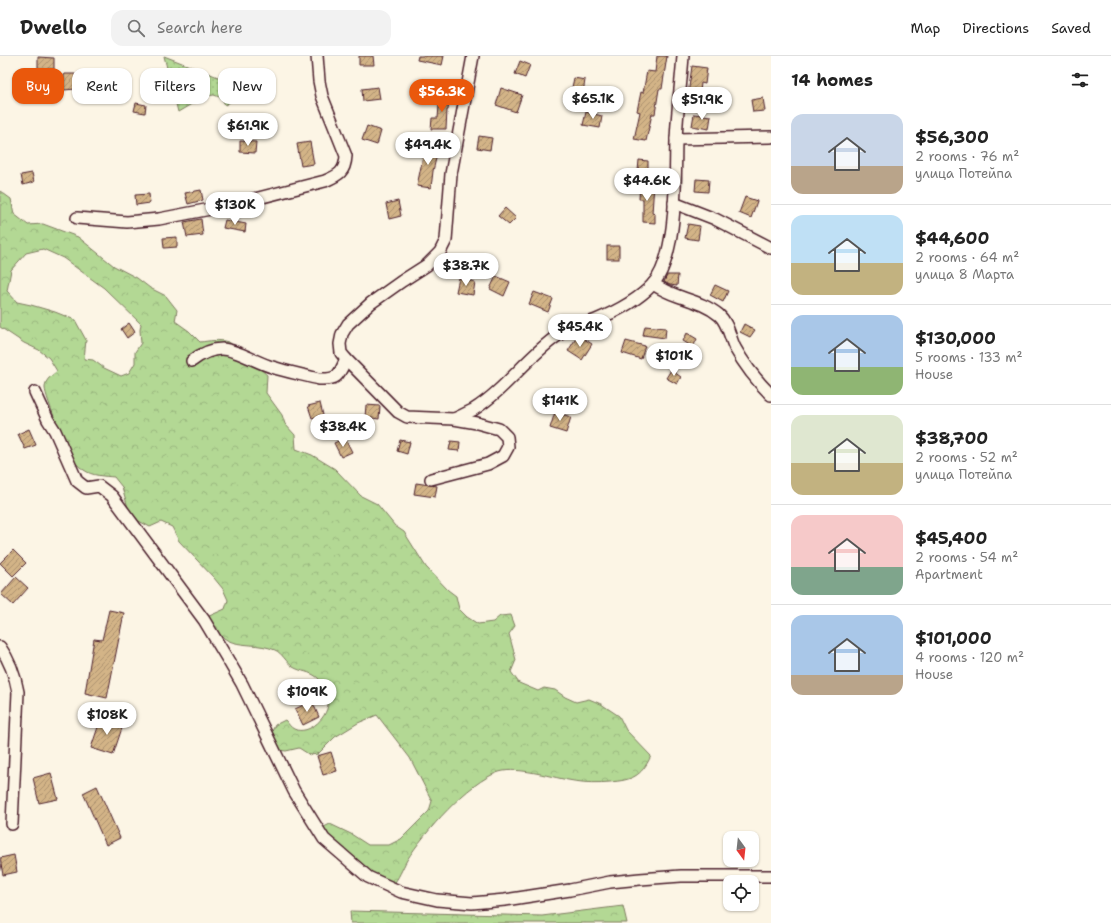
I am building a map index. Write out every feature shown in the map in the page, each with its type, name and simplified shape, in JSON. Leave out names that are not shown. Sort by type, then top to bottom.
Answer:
[{"type":"street","points":[[77,218],[127,222],[159,219],[231,205],[325,181],[336,176],[342,171],[346,164],[346,156],[322,96],[318,81],[317,56]]},
{"type":"street","points":[[431,479],[488,464],[503,456],[508,447],[507,438],[499,429],[477,423],[454,419],[406,416],[398,412],[346,359],[341,353],[340,344],[342,334],[348,324],[371,303],[428,265],[440,252],[446,240],[451,174],[473,56]]},
{"type":"street","points":[[454,419],[473,410],[496,392],[537,352],[557,335],[570,327],[595,320],[621,309],[653,284],[664,266],[674,203],[676,139],[683,56]]},
{"type":"street","points":[[676,139],[771,137]]},
{"type":"street","points":[[674,203],[715,219],[771,248]]},
{"type":"street","points":[[653,284],[665,291],[700,304],[720,316],[725,323],[735,347],[746,365],[758,382],[771,395]]},
{"type":"street","points":[[192,361],[199,355],[211,350],[223,349],[234,351],[252,360],[272,367],[327,380],[335,378],[340,374],[346,359]]},
{"type":"street","points":[[35,392],[48,420],[55,431],[77,481],[86,488],[99,486],[112,496],[204,620],[242,684],[294,792],[324,838],[368,877],[401,892],[437,900],[472,902],[505,900],[610,882],[640,879],[681,876],[771,876]]},
{"type":"street","points":[[0,648],[6,656],[15,675],[18,692],[12,824]]},
{"type":"green space","points":[[164,56],[195,68],[167,68]]},
{"type":"green space","points":[[210,74],[218,77],[218,96],[210,95]]},
{"type":"green space","points":[[176,104],[192,104],[178,112]]},
{"type":"green space","points":[[0,191],[11,199],[14,214],[28,225],[43,224],[78,237],[114,266],[166,296],[177,310],[175,321],[189,331],[200,342],[214,340],[225,341],[242,352],[267,375],[266,393],[282,415],[285,424],[295,435],[296,449],[312,455],[335,469],[361,496],[377,504],[395,526],[404,532],[426,567],[448,590],[456,596],[459,609],[467,617],[478,624],[493,622],[500,616],[511,615],[515,626],[509,634],[516,660],[511,672],[519,683],[538,691],[544,688],[555,690],[576,702],[589,699],[601,704],[619,716],[626,730],[651,756],[643,769],[635,776],[624,780],[592,783],[566,780],[526,771],[516,770],[499,772],[474,786],[435,823],[407,860],[397,880],[392,886],[366,873],[326,834],[324,827],[330,824],[351,834],[368,845],[389,845],[401,839],[429,811],[432,801],[410,758],[377,715],[358,723],[335,737],[318,754],[310,755],[299,748],[286,751],[278,750],[270,736],[275,725],[285,720],[294,729],[306,730],[317,723],[326,712],[328,698],[320,680],[312,674],[293,667],[280,653],[275,650],[263,646],[232,642],[218,633],[207,617],[225,609],[228,600],[223,589],[179,541],[172,527],[161,522],[150,527],[137,520],[129,511],[122,487],[114,477],[87,472],[76,463],[63,438],[46,393],[46,382],[57,371],[49,358],[39,350],[24,343],[0,327]],"holes":[[[43,249],[63,258],[104,288],[141,324],[141,343],[135,352],[135,363],[129,373],[121,376],[104,368],[93,360],[84,359],[86,340],[75,320],[55,312],[17,302],[7,291],[11,270],[26,253]]]},
{"type":"green space","points":[[623,906],[627,923],[351,923],[350,911],[542,916]]},
{"type":"building","points":[[359,56],[373,56],[374,65],[359,65]]},
{"type":"building","points":[[418,56],[444,56],[442,65],[417,60]]},
{"type":"building","points":[[657,56],[667,56],[662,89],[659,89],[655,114],[652,114],[646,141],[634,139],[640,112],[637,111],[641,92],[643,93],[647,71],[655,72]]},
{"type":"building","points":[[38,57],[54,58],[54,68],[38,68]]},
{"type":"building","points":[[520,61],[530,65],[525,78],[515,74]]},
{"type":"building","points":[[692,66],[707,68],[705,84],[701,83],[698,110],[686,109]]},
{"type":"building","points":[[64,74],[72,74],[72,89],[64,90]]},
{"type":"building","points":[[574,78],[585,80],[583,93],[571,92]]},
{"type":"building","points":[[378,87],[380,99],[363,101],[362,89]]},
{"type":"building","points":[[501,88],[522,95],[516,112],[496,105]]},
{"type":"building","points":[[440,94],[450,94],[446,129],[431,129],[432,118],[438,118]]},
{"type":"building","points":[[763,98],[765,111],[753,112],[751,100]]},
{"type":"building","points":[[136,103],[146,105],[145,113],[134,111]]},
{"type":"building","points":[[586,112],[602,116],[600,128],[583,125]]},
{"type":"building","points":[[694,114],[711,116],[709,129],[692,126]]},
{"type":"building","points":[[367,126],[381,131],[377,145],[362,140]]},
{"type":"building","points":[[479,136],[492,138],[490,150],[477,148]]},
{"type":"building","points":[[240,141],[256,142],[255,153],[240,152]]},
{"type":"building","points":[[310,142],[314,164],[301,166],[297,144]]},
{"type":"building","points":[[426,142],[439,146],[433,171],[431,188],[417,186]]},
{"type":"building","points":[[639,160],[648,161],[648,172],[638,171]]},
{"type":"building","points":[[32,173],[34,182],[23,185],[21,175]]},
{"type":"building","points":[[696,179],[709,180],[708,192],[695,191]]},
{"type":"building","points":[[640,183],[654,184],[652,213],[655,214],[655,223],[643,222],[643,199],[639,199]]},
{"type":"building","points":[[201,190],[203,200],[188,204],[185,193]]},
{"type":"building","points":[[149,194],[150,203],[136,205],[135,195]]},
{"type":"building","points":[[745,197],[757,201],[751,218],[739,213]]},
{"type":"building","points":[[398,201],[401,216],[389,219],[386,204]]},
{"type":"building","points":[[505,208],[516,218],[509,225],[498,216]]},
{"type":"building","points":[[201,219],[203,235],[187,237],[184,222]]},
{"type":"building","points":[[225,220],[246,224],[245,232],[223,228]]},
{"type":"building","points":[[688,224],[700,226],[698,240],[685,238]]},
{"type":"building","points":[[177,237],[177,247],[164,248],[163,238]]},
{"type":"building","points":[[607,246],[619,246],[619,259],[607,259]]},
{"type":"building","points":[[667,275],[678,275],[677,286],[664,282]]},
{"type":"building","points":[[496,276],[510,282],[504,296],[490,289]]},
{"type":"building","points":[[459,278],[475,282],[473,295],[456,292]]},
{"type":"building","points":[[715,285],[728,291],[723,302],[710,295]]},
{"type":"building","points":[[534,292],[553,299],[548,312],[529,304]]},
{"type":"building","points":[[129,323],[135,332],[127,338],[121,329]]},
{"type":"building","points":[[744,324],[755,330],[750,337],[740,332]]},
{"type":"building","points":[[645,326],[666,328],[665,338],[643,335]]},
{"type":"building","points":[[687,333],[697,339],[693,347],[683,341]]},
{"type":"building","points":[[578,335],[592,344],[582,360],[568,351]]},
{"type":"building","points":[[626,341],[645,346],[641,359],[622,353]]},
{"type":"building","points":[[671,370],[681,377],[677,384],[666,378]]},
{"type":"building","points":[[320,403],[323,415],[312,418],[308,406]]},
{"type":"building","points":[[366,405],[380,406],[379,419],[365,417]]},
{"type":"building","points":[[555,412],[571,417],[566,433],[550,428]]},
{"type":"building","points":[[29,429],[36,445],[25,449],[18,434]]},
{"type":"building","points":[[345,438],[352,452],[341,457],[334,443]]},
{"type":"building","points":[[400,440],[410,442],[407,454],[397,451]]},
{"type":"building","points":[[451,441],[460,442],[459,451],[449,450]]},
{"type":"building","points":[[416,483],[437,486],[435,497],[414,494]]},
{"type":"building","points":[[13,550],[26,563],[13,576],[0,563]]},
{"type":"building","points":[[16,577],[28,588],[13,605],[1,594]]},
{"type":"building","points":[[109,610],[124,613],[107,698],[85,693],[94,639],[102,640]]},
{"type":"building","points":[[312,701],[319,717],[303,725],[295,709]]},
{"type":"building","points":[[101,718],[123,725],[113,755],[91,748]]},
{"type":"building","points":[[331,752],[337,771],[323,775],[317,756]]},
{"type":"building","points":[[51,773],[58,799],[39,803],[33,778]]},
{"type":"building","points":[[97,786],[120,838],[106,845],[83,793]]},
{"type":"building","points":[[14,855],[17,872],[3,875],[0,858]]}]
